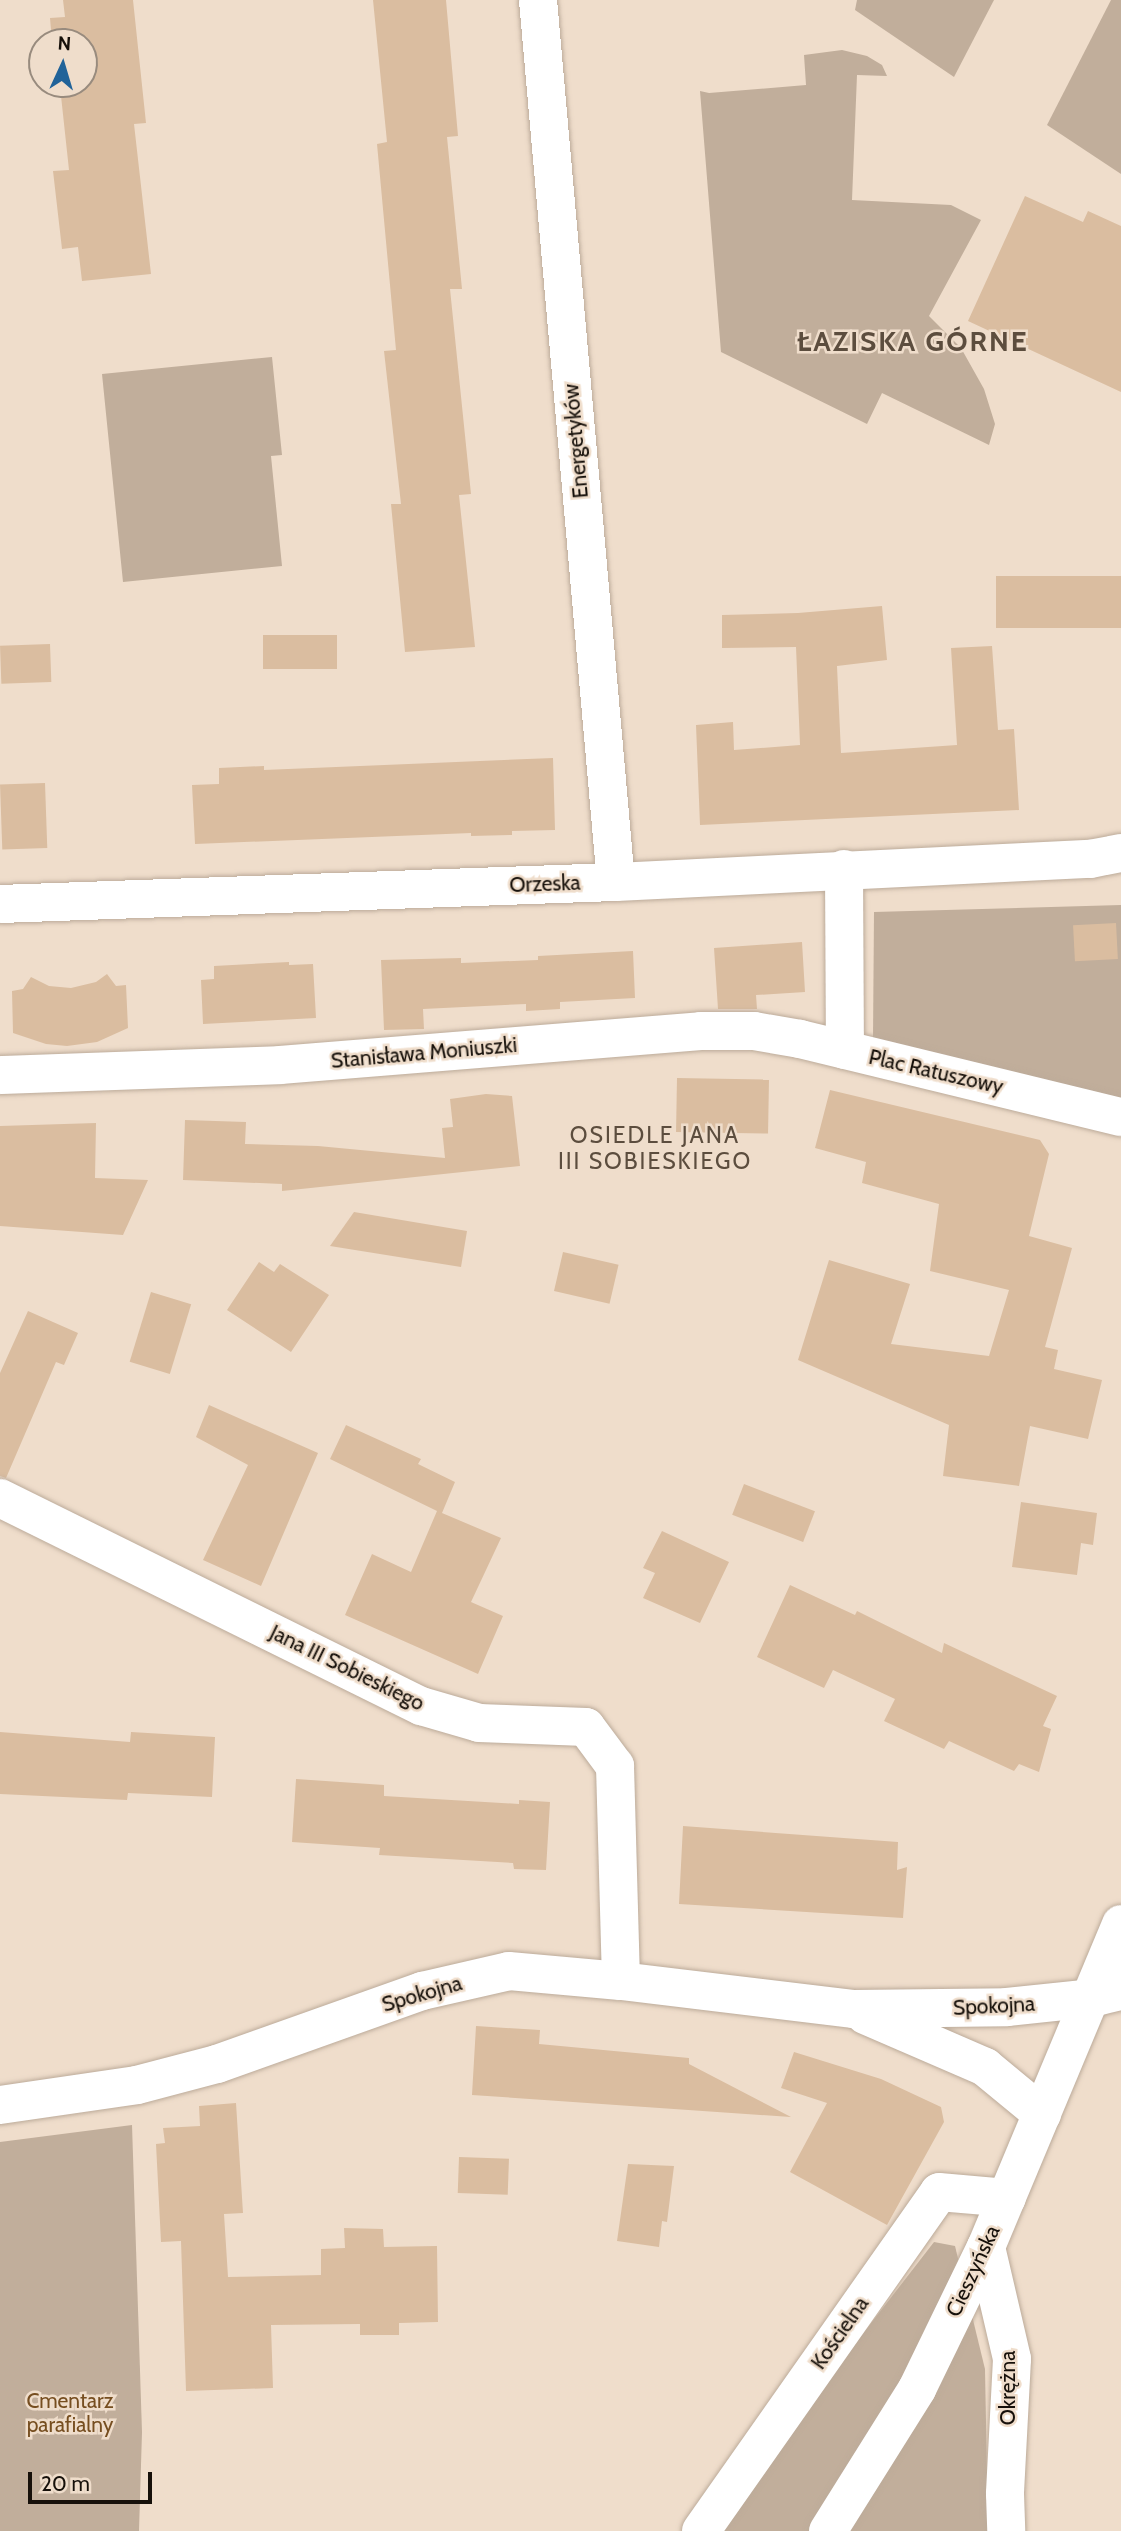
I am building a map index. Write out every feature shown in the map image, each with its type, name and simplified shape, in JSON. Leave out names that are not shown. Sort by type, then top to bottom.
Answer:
[{"type":"street","name":"Energetyków","points":[[538,0],[616,882]]},
{"type":"street","name":"Orzeska","points":[[0,904],[616,882],[1111,858]]},
{"type":"street","name":"Plac Ratuszowy","points":[[844,869],[845,1050],[1121,1117]]},
{"type":"street","name":"Stanisława Moniuszki","points":[[0,1075],[279,1065],[701,1031],[754,1031],[845,1050]]},
{"type":"street","name":"Jana III Sobieskiego","points":[[0,1498],[421,1706],[479,1723],[586,1727],[615,1766],[621,1981]]},
{"type":"street","name":"Cieszyńska","points":[[828,2531],[917,2389],[986,2247],[1042,2114],[1106,1995],[1121,1924]]},
{"type":"street","name":"Spokojna","points":[[0,2105],[137,2085],[217,2064],[422,1991],[509,1971],[621,1981],[853,2010],[1007,2007],[1106,1995]]},
{"type":"street","name":"Spokojna","points":[[853,2010],[985,2067],[1042,2114]]},
{"type":"street","name":"Kościelna","points":[[701,2531],[939,2192],[1007,2198]]},
{"type":"street","name":"Okrężna","points":[[986,2247],[1012,2359],[1005,2494],[1006,2531]]},
{"type":"green space","points":[[857,0],[994,0],[954,77],[855,10]]},
{"type":"green space","points":[[1111,0],[1121,0],[1121,174],[1047,125]]},
{"type":"green space","points":[[842,50],[867,56],[882,65],[887,76],[857,75],[852,200],[951,205],[981,220],[929,316],[961,348],[984,389],[995,424],[989,445],[882,393],[867,424],[721,352],[700,91],[709,93],[806,85],[804,55]]},
{"type":"green space","points":[[272,357],[282,455],[271,456],[282,566],[123,582],[102,374]]},
{"type":"green space","points":[[1121,905],[1121,1098],[873,1039],[874,912]]},
{"type":"green space","name":"Cmentarz parafialny","points":[[132,2125],[142,2432],[139,2531],[0,2531],[0,2142]]},
{"type":"green space","points":[[934,2242],[955,2246],[985,2369],[988,2531],[710,2531]]},
{"type":"building","points":[[63,0],[133,0],[146,123],[134,124],[151,274],[82,281],[78,247],[62,249],[53,171],[69,170],[61,98],[98,98],[98,28],[51,28],[50,18],[65,17]]},
{"type":"building","points":[[373,0],[446,0],[458,136],[447,137],[462,289],[450,289],[471,494],[459,495],[475,647],[405,652],[391,504],[401,504],[384,351],[396,350],[377,144],[387,142]]},
{"type":"building","points":[[1025,196],[1083,222],[1088,211],[1121,226],[1121,392],[968,321]]},
{"type":"building","points":[[996,576],[1121,576],[1121,628],[996,628]]},
{"type":"building","points":[[882,606],[887,660],[837,666],[841,753],[957,745],[951,648],[992,646],[998,730],[1014,729],[1019,810],[700,825],[696,725],[733,722],[734,750],[800,745],[796,647],[722,648],[722,615],[798,613]]},
{"type":"building","points":[[263,635],[337,635],[337,669],[263,669]]},
{"type":"building","points":[[50,644],[51,682],[1,684],[0,646]]},
{"type":"building","points":[[553,758],[555,830],[512,831],[512,835],[471,836],[471,833],[195,844],[192,785],[219,784],[219,768],[264,766],[264,770]]},
{"type":"building","points":[[45,783],[47,848],[2,850],[0,785]]},
{"type":"building","points":[[1116,923],[1118,959],[1075,961],[1073,925]]},
{"type":"building","points":[[802,942],[805,992],[756,995],[757,1009],[718,1009],[714,948]]},
{"type":"building","points":[[633,951],[635,998],[560,1002],[560,1009],[526,1011],[526,1004],[423,1009],[424,1029],[384,1030],[381,960],[461,958],[461,963],[538,960],[538,956]]},
{"type":"building","points":[[289,962],[289,965],[313,964],[316,1018],[203,1024],[201,980],[214,979],[214,966]]},
{"type":"building","points":[[107,974],[116,986],[126,985],[128,1028],[97,1042],[67,1046],[46,1044],[13,1033],[12,991],[23,989],[31,977],[49,986],[71,988],[96,982]]},
{"type":"building","points":[[677,1078],[769,1080],[768,1134],[676,1132]]},
{"type":"building","points":[[830,1090],[1040,1140],[1049,1154],[1029,1236],[1072,1248],[1045,1347],[1058,1350],[1054,1369],[1102,1380],[1088,1439],[1030,1426],[1019,1486],[943,1476],[949,1425],[798,1360],[829,1260],[910,1284],[891,1344],[989,1356],[1009,1290],[930,1271],[939,1204],[862,1183],[866,1162],[815,1148]]},
{"type":"building","points":[[486,1094],[512,1096],[520,1166],[282,1191],[282,1184],[183,1180],[185,1120],[246,1122],[245,1144],[318,1146],[445,1158],[442,1128],[453,1127],[450,1099]]},
{"type":"building","points":[[96,1123],[95,1178],[148,1180],[123,1235],[0,1226],[0,1126]]},
{"type":"building","points":[[354,1212],[467,1231],[461,1267],[330,1246]]},
{"type":"building","points":[[563,1252],[619,1265],[610,1304],[554,1291]]},
{"type":"building","points":[[259,1262],[274,1272],[280,1264],[329,1295],[291,1352],[227,1310]]},
{"type":"building","points":[[151,1292],[191,1304],[170,1374],[130,1362]]},
{"type":"building","points":[[28,1311],[78,1333],[64,1365],[56,1362],[6,1478],[0,1476],[0,1373]]},
{"type":"building","points":[[209,1405],[318,1453],[261,1586],[203,1560],[248,1465],[196,1437]]},
{"type":"building","points":[[346,1425],[421,1459],[418,1464],[455,1482],[442,1513],[501,1538],[471,1602],[503,1616],[478,1674],[345,1615],[372,1554],[411,1572],[437,1511],[330,1459]]},
{"type":"building","points":[[744,1484],[815,1511],[803,1542],[732,1515]]},
{"type":"building","points":[[1021,1502],[1097,1513],[1093,1545],[1081,1543],[1077,1575],[1012,1567]]},
{"type":"building","points":[[662,1531],[729,1562],[700,1623],[643,1598],[655,1573],[643,1568]]},
{"type":"building","points":[[790,1585],[855,1615],[857,1611],[942,1653],[944,1643],[1057,1696],[1043,1726],[1051,1729],[1039,1772],[1019,1764],[1014,1771],[949,1741],[944,1749],[884,1721],[895,1699],[833,1670],[824,1688],[757,1657]]},
{"type":"building","points":[[0,1732],[130,1742],[131,1732],[215,1737],[212,1797],[128,1793],[127,1800],[0,1794]]},
{"type":"building","points":[[296,1779],[384,1785],[384,1796],[519,1804],[519,1800],[550,1802],[546,1870],[514,1869],[513,1863],[379,1855],[380,1848],[292,1842]]},
{"type":"building","points":[[683,1826],[898,1842],[897,1870],[907,1867],[903,1918],[679,1904]]},
{"type":"building","points":[[476,2026],[540,2030],[539,2044],[689,2058],[689,2064],[791,2117],[472,2095]]},
{"type":"building","points":[[794,2052],[881,2079],[941,2107],[944,2122],[887,2225],[790,2172],[827,2103],[781,2088]]},
{"type":"building","points":[[236,2103],[243,2213],[224,2214],[228,2277],[321,2275],[321,2249],[345,2248],[344,2228],[383,2229],[384,2247],[437,2246],[438,2322],[399,2323],[399,2335],[360,2335],[360,2324],[271,2325],[273,2388],[186,2391],[181,2241],[161,2242],[156,2144],[165,2143],[163,2128],[200,2126],[199,2106]]},
{"type":"building","points":[[459,2157],[509,2159],[508,2195],[458,2193]]},
{"type":"building","points":[[628,2164],[674,2166],[667,2222],[662,2221],[659,2247],[617,2241]]},
{"type":"district","name":"ŁAZISKA GÓRNE","points":[[913,341]]},
{"type":"district","name":"OSIEDLE JANA III SOBIESKIEGO","points":[[655,1148]]}]
